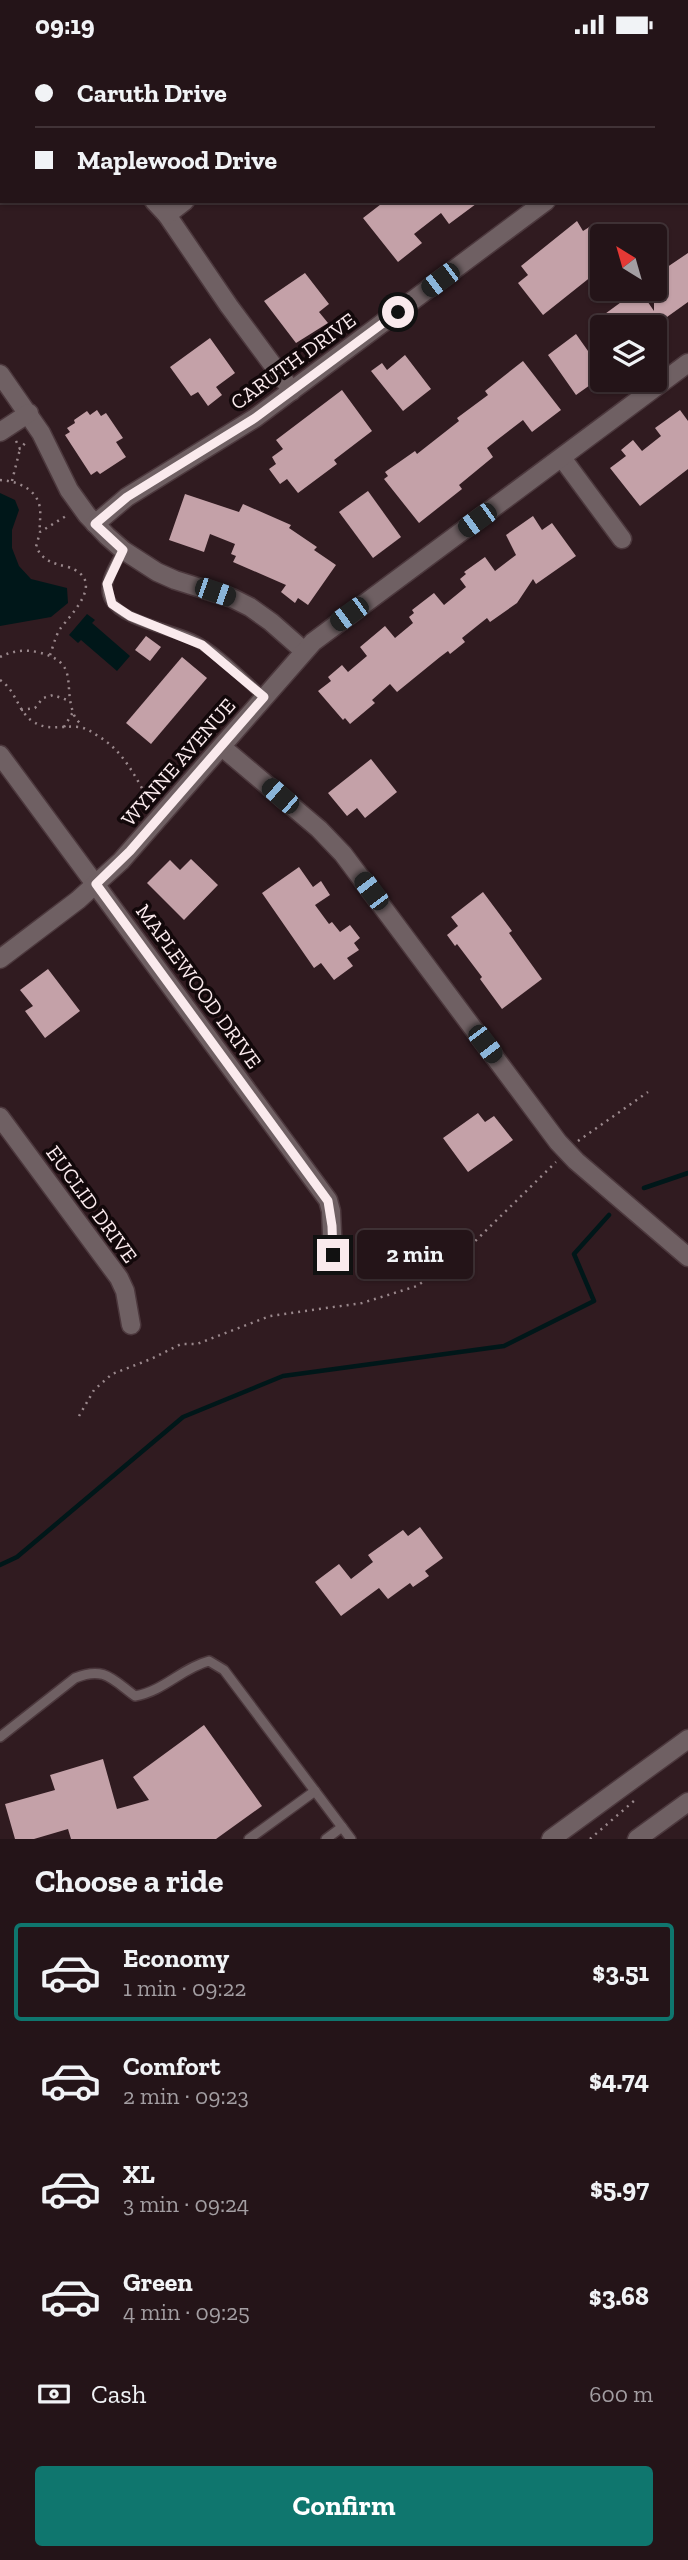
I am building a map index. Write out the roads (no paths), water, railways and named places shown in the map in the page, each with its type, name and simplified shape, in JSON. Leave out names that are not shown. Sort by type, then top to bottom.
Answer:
[{"type":"street","points":[[156,203],[292,391]]},
{"type":"street","points":[[167,215],[183,203]]},
{"type":"street","name":"CARUTH DRIVE","points":[[95,524],[127,497],[225,438],[292,391],[543,203]]},
{"type":"street","name":"WYNNE AVENUE","points":[[0,959],[96,884],[130,851],[304,651],[328,630],[688,363]]},
{"type":"street","points":[[0,374],[29,413],[69,490],[95,524],[123,550],[140,563],[175,580],[232,598],[250,607],[304,651]]},
{"type":"street","points":[[7,435],[29,413]]},
{"type":"street","points":[[562,458],[622,539]]},
{"type":"street","points":[[222,747],[319,829],[343,854],[567,1152],[688,1257]]},
{"type":"street","name":"MAPLEWOOD DRIVE","points":[[0,755],[328,1201],[333,1255]]},
{"type":"street","name":"EUCLID DRIVE","points":[[0,1117],[119,1278],[125,1291],[131,1325]]},
{"type":"street","points":[[551,1839],[688,1739]]},
{"type":"street","points":[[637,1839],[688,1802]]},
{"type":"lane","points":[[123,550],[107,584],[112,604],[130,616],[202,645],[264,697]]},
{"type":"lane","points":[[0,1737],[75,1678],[89,1672],[106,1674],[135,1696],[161,1688],[194,1665],[209,1661],[224,1670],[351,1839]]},
{"type":"lane","points":[[249,1839],[315,1791]]},
{"type":"lane","points":[[326,1839],[342,1827]]},
{"type":"waterway","points":[[644,1188],[688,1173]]},
{"type":"waterway","points":[[0,1565],[17,1557],[183,1417],[283,1376],[504,1346],[594,1301],[574,1254],[609,1215]]}]
